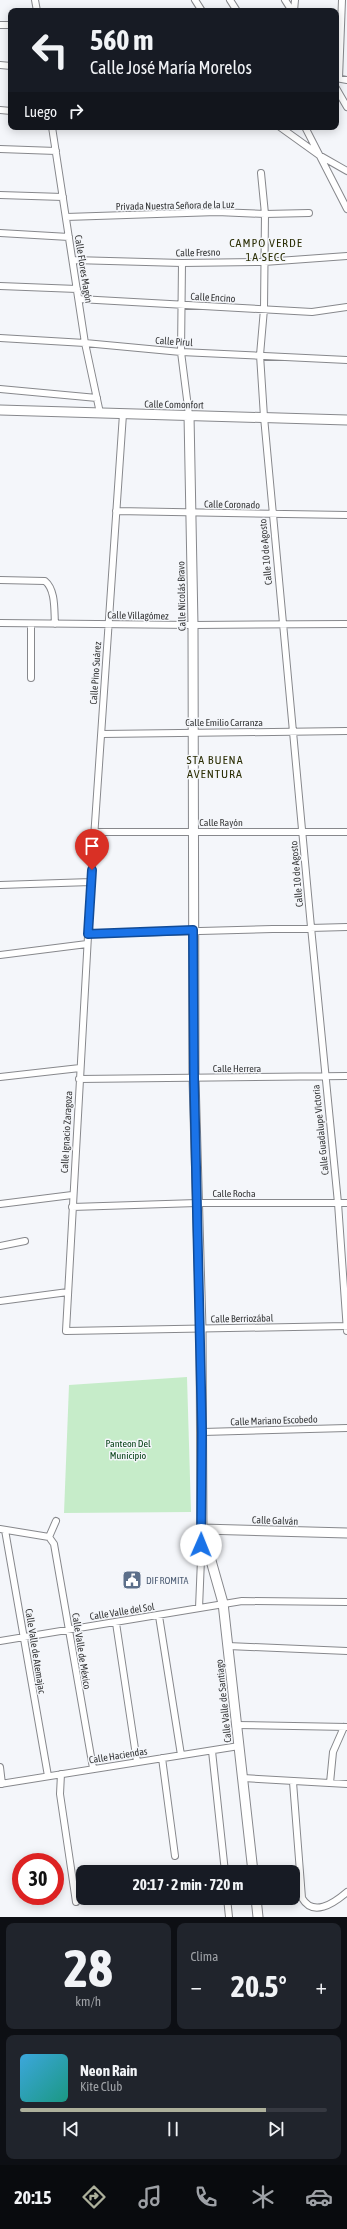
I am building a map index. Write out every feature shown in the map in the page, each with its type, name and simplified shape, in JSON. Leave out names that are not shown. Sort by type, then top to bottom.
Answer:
[{"type":"street","points":[[339,58],[342,0]]},
{"type":"street","points":[[339,93],[347,107]]},
{"type":"street","name":"Calle Flores Magón","points":[[52,130],[85,343],[100,412]]},
{"type":"street","points":[[284,130],[319,155],[347,171]]},
{"type":"street","points":[[306,130],[347,209]]},
{"type":"street","points":[[0,149],[56,151]]},
{"type":"street","name":"Calle 10 de Agosto","points":[[262,173],[266,214],[264,309],[260,355],[264,417],[311,927]]},
{"type":"street","points":[[0,195],[63,197]]},
{"type":"street","name":"Privada Nuestra Señora de la Luz","points":[[66,217],[217,212],[266,214],[309,213]]},
{"type":"street","points":[[0,233],[69,237]]},
{"type":"street","name":"Calle Fresno","points":[[73,260],[182,263],[264,262],[347,256]]},
{"type":"street","name":"Calle Nicolás Bravo","points":[[182,263],[181,352],[189,415],[193,625],[194,1078],[197,1203]]},
{"type":"street","points":[[0,286],[77,288]]},
{"type":"street","name":"Calle Encino","points":[[78,299],[312,312],[347,307]]},
{"type":"street","name":"Calle Pirul","points":[[0,338],[85,343],[181,352],[347,360]]},
{"type":"street","points":[[0,389],[97,398]]},
{"type":"street","name":"Calle Comonfort","points":[[0,410],[347,420]]},
{"type":"street","name":"Calle Pino Suárez","points":[[88,934],[123,414]]},
{"type":"street","name":"Calle Coronado","points":[[116,511],[347,516]]},
{"type":"street","points":[[0,580],[45,581],[49,585],[52,593],[55,624]]},
{"type":"street","name":"Calle Villagómez","points":[[0,623],[193,625],[347,624]]},
{"type":"street","points":[[31,624],[31,678]]},
{"type":"street","name":"Calle Emilio Carranza","points":[[102,734],[347,731]]},
{"type":"street","name":"Calle Rayón","points":[[95,832],[347,832]]},
{"type":"street","points":[[0,886],[91,882]]},
{"type":"street","points":[[0,890],[31,885]]},
{"type":"street","name":"Calle Guadalupe Victoria","points":[[311,927],[338,1203],[347,1331]]},
{"type":"street","points":[[88,934],[347,927]]},
{"type":"street","name":"Calle Ignacio Zaragoza","points":[[66,1331],[72,1195],[88,934]]},
{"type":"street","points":[[0,955],[87,944]]},
{"type":"street","points":[[0,1077],[80,1068]]},
{"type":"street","name":"Calle Herrera","points":[[79,1079],[347,1076]]},
{"type":"street","points":[[0,1204],[72,1195]]},
{"type":"street","name":"Calle Rocha","points":[[72,1207],[197,1203],[347,1203]]},
{"type":"street","name":"Calle Valle de Santiago","points":[[197,1203],[201,1329],[202,1529],[223,1603],[252,1865]]},
{"type":"street","points":[[0,1246],[25,1241]]},
{"type":"street","points":[[0,1301],[68,1292]]},
{"type":"street","name":"Calle Berriozábal","points":[[66,1331],[347,1326]]},
{"type":"street","name":"Calle Mariano Escobedo","points":[[202,1432],[347,1428]]},
{"type":"street","points":[[3,1529],[49,1538],[56,1521]]},
{"type":"street","name":"Calle Valle de Atemajac","points":[[3,1529],[24,1637],[48,1776]]},
{"type":"street","points":[[199,1608],[202,1529]]},
{"type":"street","name":"Calle Galván","points":[[202,1529],[347,1533]]},
{"type":"street","name":"Calle Valle de México","points":[[49,1538],[54,1544],[86,1739],[93,1768]]},
{"type":"street","name":"Calle Valle del Sol","points":[[0,1641],[158,1616],[223,1603],[253,1600],[347,1602]]},
{"type":"street","points":[[158,1616],[181,1755]]},
{"type":"street","points":[[116,1623],[137,1762]]},
{"type":"street","points":[[228,1646],[347,1651]]},
{"type":"street","points":[[236,1725],[345,1727],[333,1752],[330,1783]]},
{"type":"street","name":"Calle Haciendas","points":[[1,1784],[93,1768],[239,1746]]},
{"type":"street","points":[[212,1750],[224,1865]]},
{"type":"street","points":[[162,1758],[175,1856]]},
{"type":"street","points":[[0,1767],[1,1784]]},
{"type":"street","points":[[61,1774],[60,1794],[76,1902]]},
{"type":"street","points":[[243,1778],[347,1784]]},
{"type":"street","points":[[293,1782],[302,1898],[305,1906],[310,1911],[318,1912],[325,1910],[347,1892]]},
{"type":"street","points":[[228,1905],[229,1917]]},
{"type":"street","points":[[257,1905],[258,1917]]},
{"type":"green space","name":"Panteon Del Municipio","points":[[187,1377],[191,1512],[64,1513],[69,1385]]},
{"type":"place","name":"DIF ROMITA","points":[[132,1580]]},
{"type":"district","name":"CAMPO VERDE 1A SECC","points":[[266,250]]},
{"type":"district","name":"STA BUENA AVENTURA","points":[[215,767]]},
{"type":"route","points":[[92,870],[88,934],[193,930],[194,1078],[201,1329],[201,1545]]}]
